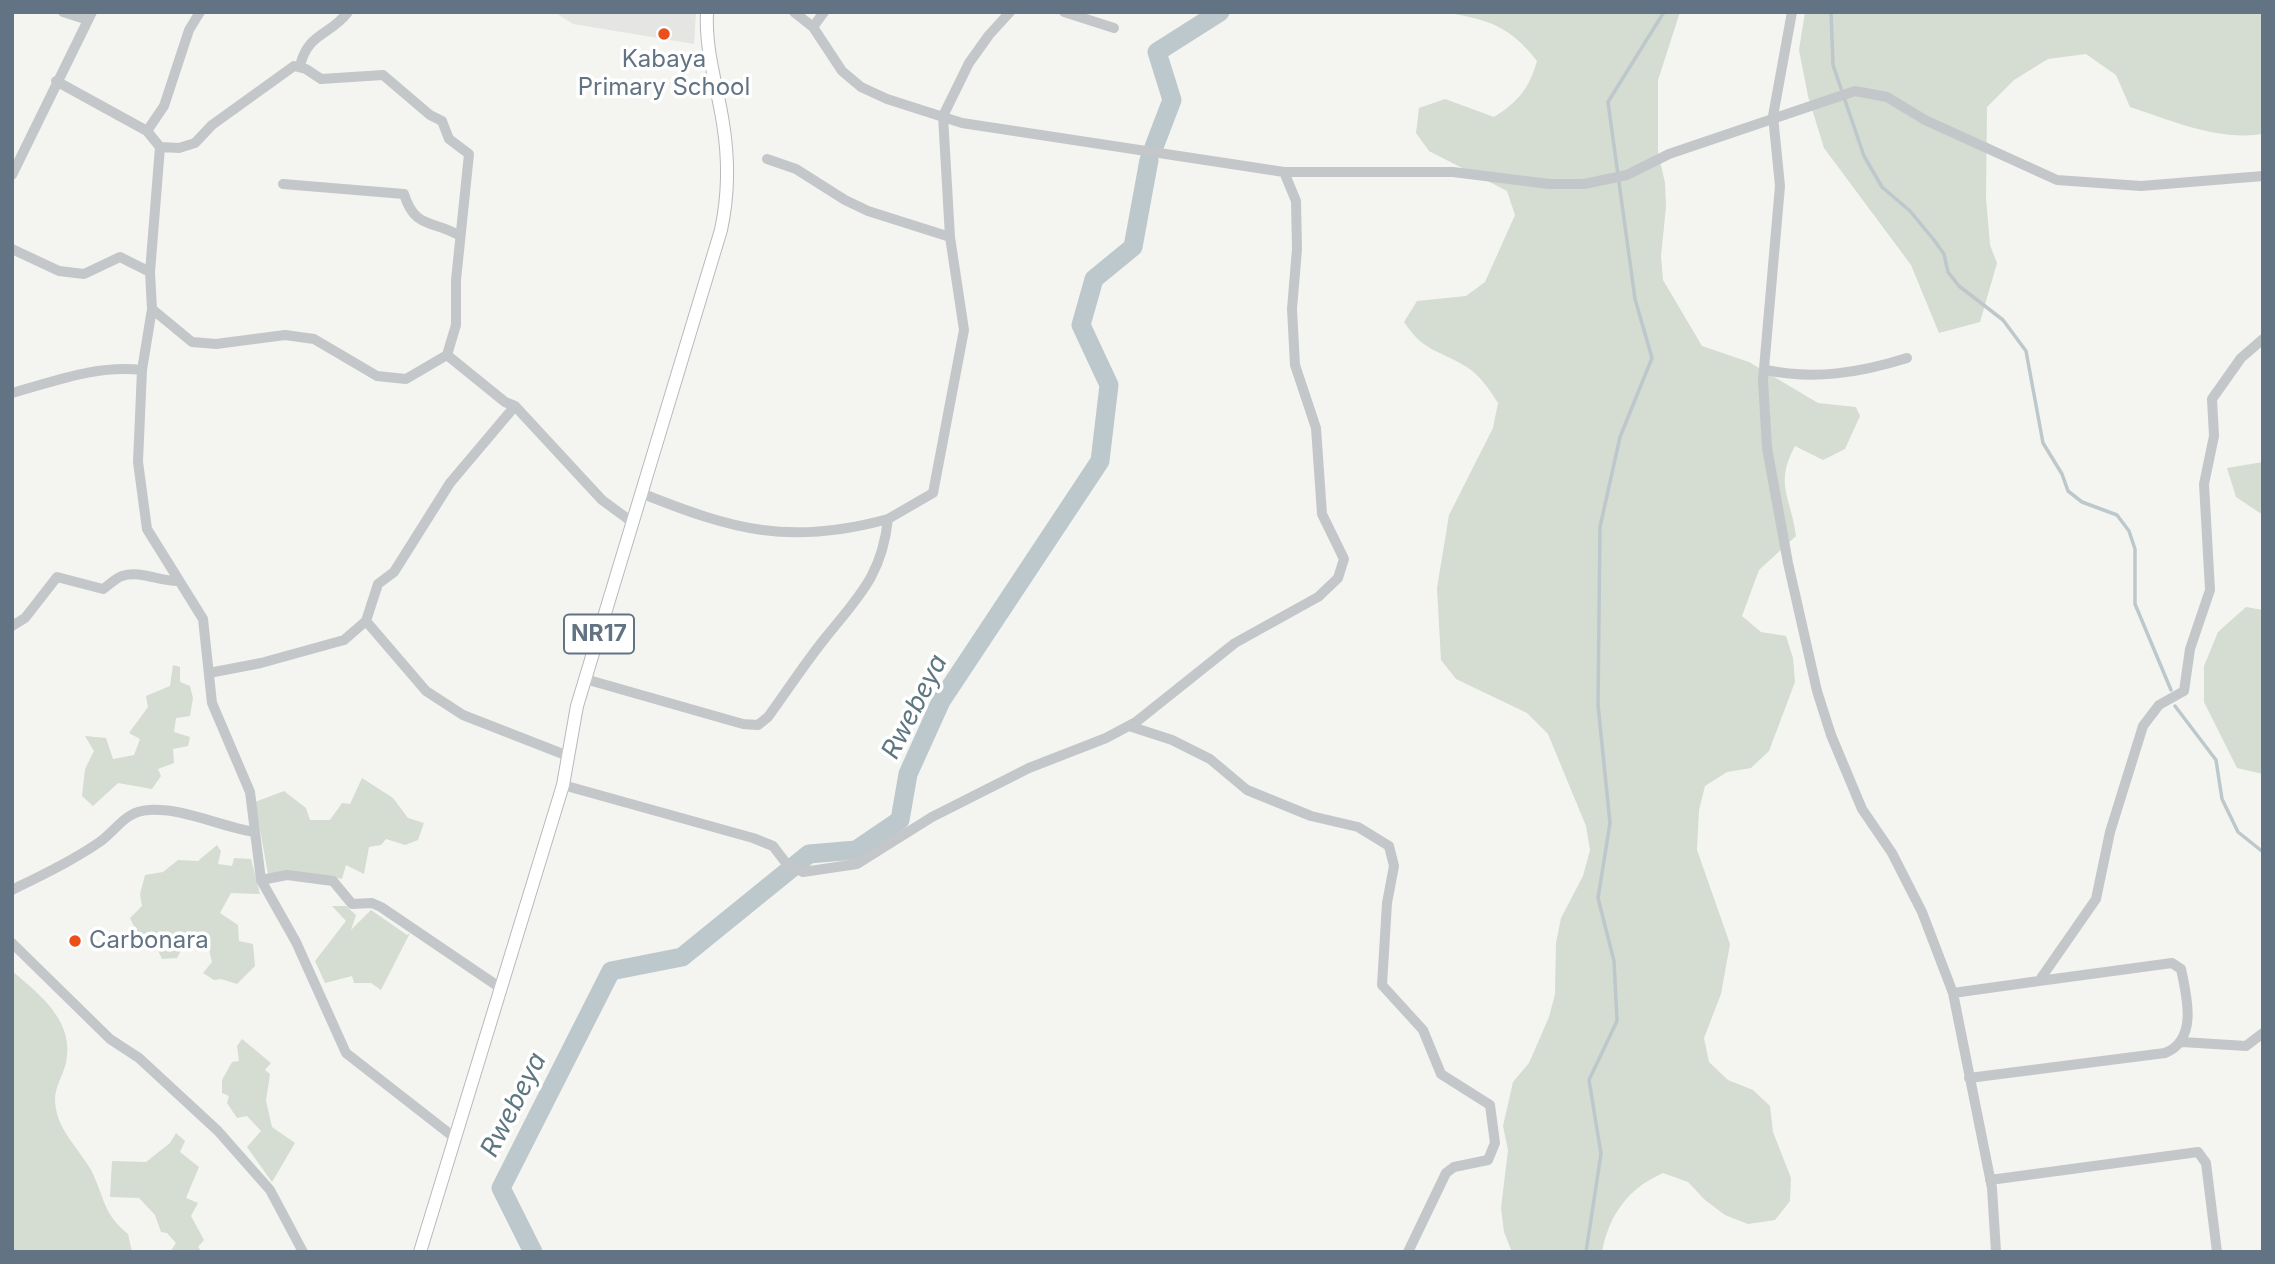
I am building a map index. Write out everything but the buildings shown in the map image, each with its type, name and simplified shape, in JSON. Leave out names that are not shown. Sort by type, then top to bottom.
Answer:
[{"type":"main road","name":"NR17","points":[[420,1252],[563,785],[585,680],[710,269],[727,202],[729,174],[723,124],[705,41],[707,12]]},
{"type":"street","points":[[12,175],[23,158],[56,81],[90,16],[63,12]]},
{"type":"street","points":[[147,131],[164,106],[189,30],[200,12]]},
{"type":"street","points":[[333,12],[340,22]]},
{"type":"street","points":[[300,66],[312,39],[340,22],[348,12]]},
{"type":"street","points":[[794,12],[813,27],[837,64],[861,87],[962,123],[1284,172],[1453,172],[1549,184],[1584,184],[1627,175],[1669,154],[1773,116],[1855,91],[1887,97],[1925,120],[2057,180],[2141,186],[2263,176]]},
{"type":"street","points":[[813,27],[824,12]]},
{"type":"street","points":[[641,493],[708,520],[755,531],[793,534],[845,531],[888,520],[933,493],[942,457],[946,417],[964,330],[950,237],[943,116],[970,63],[989,35],[1010,12]]},
{"type":"street","points":[[1064,12],[1114,28]]},
{"type":"street","points":[[1791,12],[1773,116],[1780,193],[1762,405],[1767,448],[1817,691],[1862,809],[1892,853],[1922,912],[1953,993],[1990,1180],[1996,1252]]},
{"type":"street","points":[[152,309],[192,342],[216,344],[285,335],[314,339],[377,376],[406,379],[447,355],[456,325],[460,236],[469,154],[449,139],[442,121],[430,115],[383,75],[321,79],[300,66],[294,66],[239,104],[212,125],[195,143],[179,148],[160,147]]},
{"type":"street","points":[[56,81],[147,131],[160,147],[150,272],[152,309],[142,370],[138,462],[147,529],[203,619],[212,703],[250,792],[261,880],[296,942],[346,1053],[455,1138]]},
{"type":"street","points":[[767,159],[796,169],[868,211],[950,237]]},
{"type":"street","points":[[563,785],[753,838],[773,846],[786,863],[803,872],[857,864],[894,844],[932,817],[1029,768],[1129,726],[1235,643],[1318,597],[1338,579],[1344,559],[1322,514],[1316,428],[1294,365],[1292,302],[1297,249],[1296,201],[1284,172]]},
{"type":"street","points":[[283,184],[404,194],[411,214],[417,219],[460,236]]},
{"type":"street","points":[[12,249],[59,271],[84,274],[99,264],[120,257],[150,272]]},
{"type":"street","points":[[2039,981],[2096,899],[2109,832],[2143,726],[2159,705],[2183,691],[2190,649],[2210,590],[2204,484],[2214,436],[2212,399],[2241,358],[2263,340]]},
{"type":"street","points":[[447,355],[505,402],[515,406],[602,500],[632,522]]},
{"type":"street","points":[[1766,370],[1799,375],[1859,372],[1907,358]]},
{"type":"street","points":[[12,393],[52,379],[100,370],[142,370]]},
{"type":"street","points":[[209,673],[261,663],[344,640],[366,621],[378,584],[394,572],[450,484],[515,406]]},
{"type":"street","points":[[585,680],[743,724],[758,725],[768,717],[865,589],[885,550],[888,520]]},
{"type":"street","points":[[12,626],[25,618],[57,577],[103,589],[121,576],[140,575],[167,582],[179,581]]},
{"type":"street","points":[[366,621],[426,691],[463,715],[568,756]]},
{"type":"street","points":[[1129,726],[1172,740],[1210,759],[1247,790],[1311,816],[1358,827],[1389,846],[1394,866],[1387,902],[1382,985],[1423,1030],[1441,1074],[1490,1105],[1495,1143],[1488,1160],[1454,1167],[1446,1173],[1408,1252]]},
{"type":"street","points":[[12,890],[100,841],[121,820],[136,812],[182,812],[210,823],[254,832]]},
{"type":"street","points":[[261,880],[287,875],[333,881],[352,904],[372,903],[382,907],[502,989]]},
{"type":"street","points":[[12,943],[110,1039],[139,1058],[218,1131],[270,1190],[303,1252]]},
{"type":"street","points":[[1953,993],[2164,963],[2177,965],[2184,984],[2188,1026],[2182,1042]]},
{"type":"street","points":[[1969,1078],[2165,1053],[2182,1042],[2246,1046],[2263,1033]]},
{"type":"street","points":[[1990,1180],[2198,1152],[2206,1163],[2217,1252]]},
{"type":"shaded area","name":"Kabaya Primary School","points":[[554,12],[696,12],[694,44],[573,24]]},
{"type":"shaded area","points":[[1445,12],[1680,12],[1658,80],[1658,152],[1665,183],[1666,207],[1661,256],[1663,280],[1702,346],[1749,362],[1818,403],[1856,407],[1860,416],[1845,449],[1823,460],[1795,446],[1789,459],[1785,481],[1796,536],[1759,570],[1742,616],[1761,632],[1786,636],[1793,658],[1795,682],[1769,751],[1751,768],[1727,772],[1705,786],[1699,810],[1697,850],[1730,944],[1721,994],[1704,1038],[1709,1062],[1728,1080],[1753,1090],[1770,1106],[1773,1132],[1791,1178],[1790,1201],[1775,1220],[1748,1224],[1725,1215],[1705,1200],[1688,1182],[1663,1173],[1640,1186],[1622,1204],[1605,1238],[1602,1252],[1512,1252],[1504,1232],[1501,1208],[1508,1150],[1503,1126],[1513,1082],[1529,1063],[1549,1017],[1555,994],[1556,943],[1561,918],[1583,876],[1590,850],[1586,826],[1548,734],[1527,713],[1456,679],[1441,660],[1437,588],[1449,515],[1493,428],[1498,403],[1475,374],[1425,345],[1404,322],[1417,301],[1466,296],[1485,282],[1515,215],[1507,191],[1429,151],[1416,133],[1419,108],[1445,99],[1494,117],[1522,94],[1537,61],[1517,39],[1497,26]]},
{"type":"shaded area","points":[[1805,12],[2263,12],[2263,134],[2229,135],[2212,132],[2130,107],[2116,75],[2086,54],[2048,59],[2014,80],[1987,107],[1986,198],[1990,245],[1997,263],[1980,322],[1939,333],[1911,265],[1824,148],[1808,96],[1799,50]]},
{"type":"shaded area","points":[[2263,462],[2263,515],[2236,497],[2227,468]]},
{"type":"shaded area","points":[[2246,607],[2263,610],[2263,774],[2237,768],[2204,702],[2204,666],[2218,632]]},
{"type":"shaded area","points":[[173,665],[180,667],[180,682],[190,686],[193,698],[190,716],[176,718],[174,732],[190,737],[188,746],[173,749],[174,763],[158,769],[161,776],[152,789],[118,783],[93,806],[82,796],[85,769],[94,751],[85,736],[106,738],[113,759],[134,755],[140,739],[129,733],[148,707],[146,696],[170,686]]},
{"type":"shaded area","points":[[362,778],[393,798],[408,818],[424,823],[418,840],[405,845],[386,839],[381,845],[369,847],[364,874],[346,865],[342,879],[329,876],[268,874],[255,802],[284,791],[306,808],[310,820],[330,820],[342,803],[350,804]]},
{"type":"shaded area","points":[[217,845],[221,851],[218,864],[232,866],[234,858],[251,859],[260,894],[231,893],[220,913],[238,925],[239,941],[253,944],[255,966],[237,984],[221,979],[214,980],[203,973],[212,962],[206,937],[199,934],[194,947],[185,943],[177,958],[162,959],[150,933],[138,935],[130,918],[142,906],[140,894],[145,875],[163,872],[178,860],[198,861]]},
{"type":"shaded area","points":[[332,906],[346,906],[356,915],[351,930],[371,910],[407,935],[410,933],[381,990],[371,983],[354,983],[352,976],[325,983],[315,961],[346,921]]},
{"type":"shaded area","points":[[12,971],[44,1000],[60,1022],[67,1048],[66,1063],[55,1094],[59,1119],[91,1170],[113,1219],[128,1234],[132,1252],[12,1252]]},
{"type":"shaded area","points":[[242,1039],[271,1063],[265,1070],[270,1074],[266,1101],[272,1127],[295,1143],[272,1182],[247,1147],[261,1131],[247,1116],[237,1118],[227,1103],[229,1096],[222,1093],[222,1080],[232,1062],[239,1061],[237,1046]]},
{"type":"shaded area","points":[[176,1133],[185,1141],[180,1152],[199,1167],[186,1198],[198,1203],[191,1216],[204,1240],[198,1247],[202,1252],[170,1252],[176,1243],[167,1233],[161,1232],[155,1215],[139,1198],[110,1197],[112,1161],[146,1162],[170,1143]]},
{"type":"waterway","name":"Rwebeya","points":[[1154,147],[1172,100],[1157,52],[1220,12]]},
{"type":"waterway","points":[[1586,1252],[1601,1154],[1589,1080],[1617,1021],[1614,961],[1598,898],[1610,823],[1598,705],[1600,527],[1620,437],[1652,358],[1635,299],[1608,102],[1664,12]]},
{"type":"waterway","points":[[1831,12],[1833,65],[1864,156],[1882,187],[1910,211],[1934,240],[1944,254],[1948,272],[1959,286],[2003,320],[2026,351],[2043,443],[2062,474],[2068,491],[2082,502],[2117,515],[2129,531],[2135,549],[2135,604],[2171,690]]},
{"type":"waterway","name":"Rwebeya","points":[[533,1252],[501,1188],[611,971],[682,957],[809,854],[856,850],[900,820],[908,774],[941,701],[1100,461],[1109,385],[1081,325],[1094,279],[1133,247],[1149,160]]},
{"type":"waterway","points":[[2175,706],[2216,760],[2222,799],[2238,832],[2263,852]]},
{"type":"place","name":"Kabaya Primary School","points":[[664,34]]},
{"type":"place","name":"Carbonara","points":[[75,941]]}]
